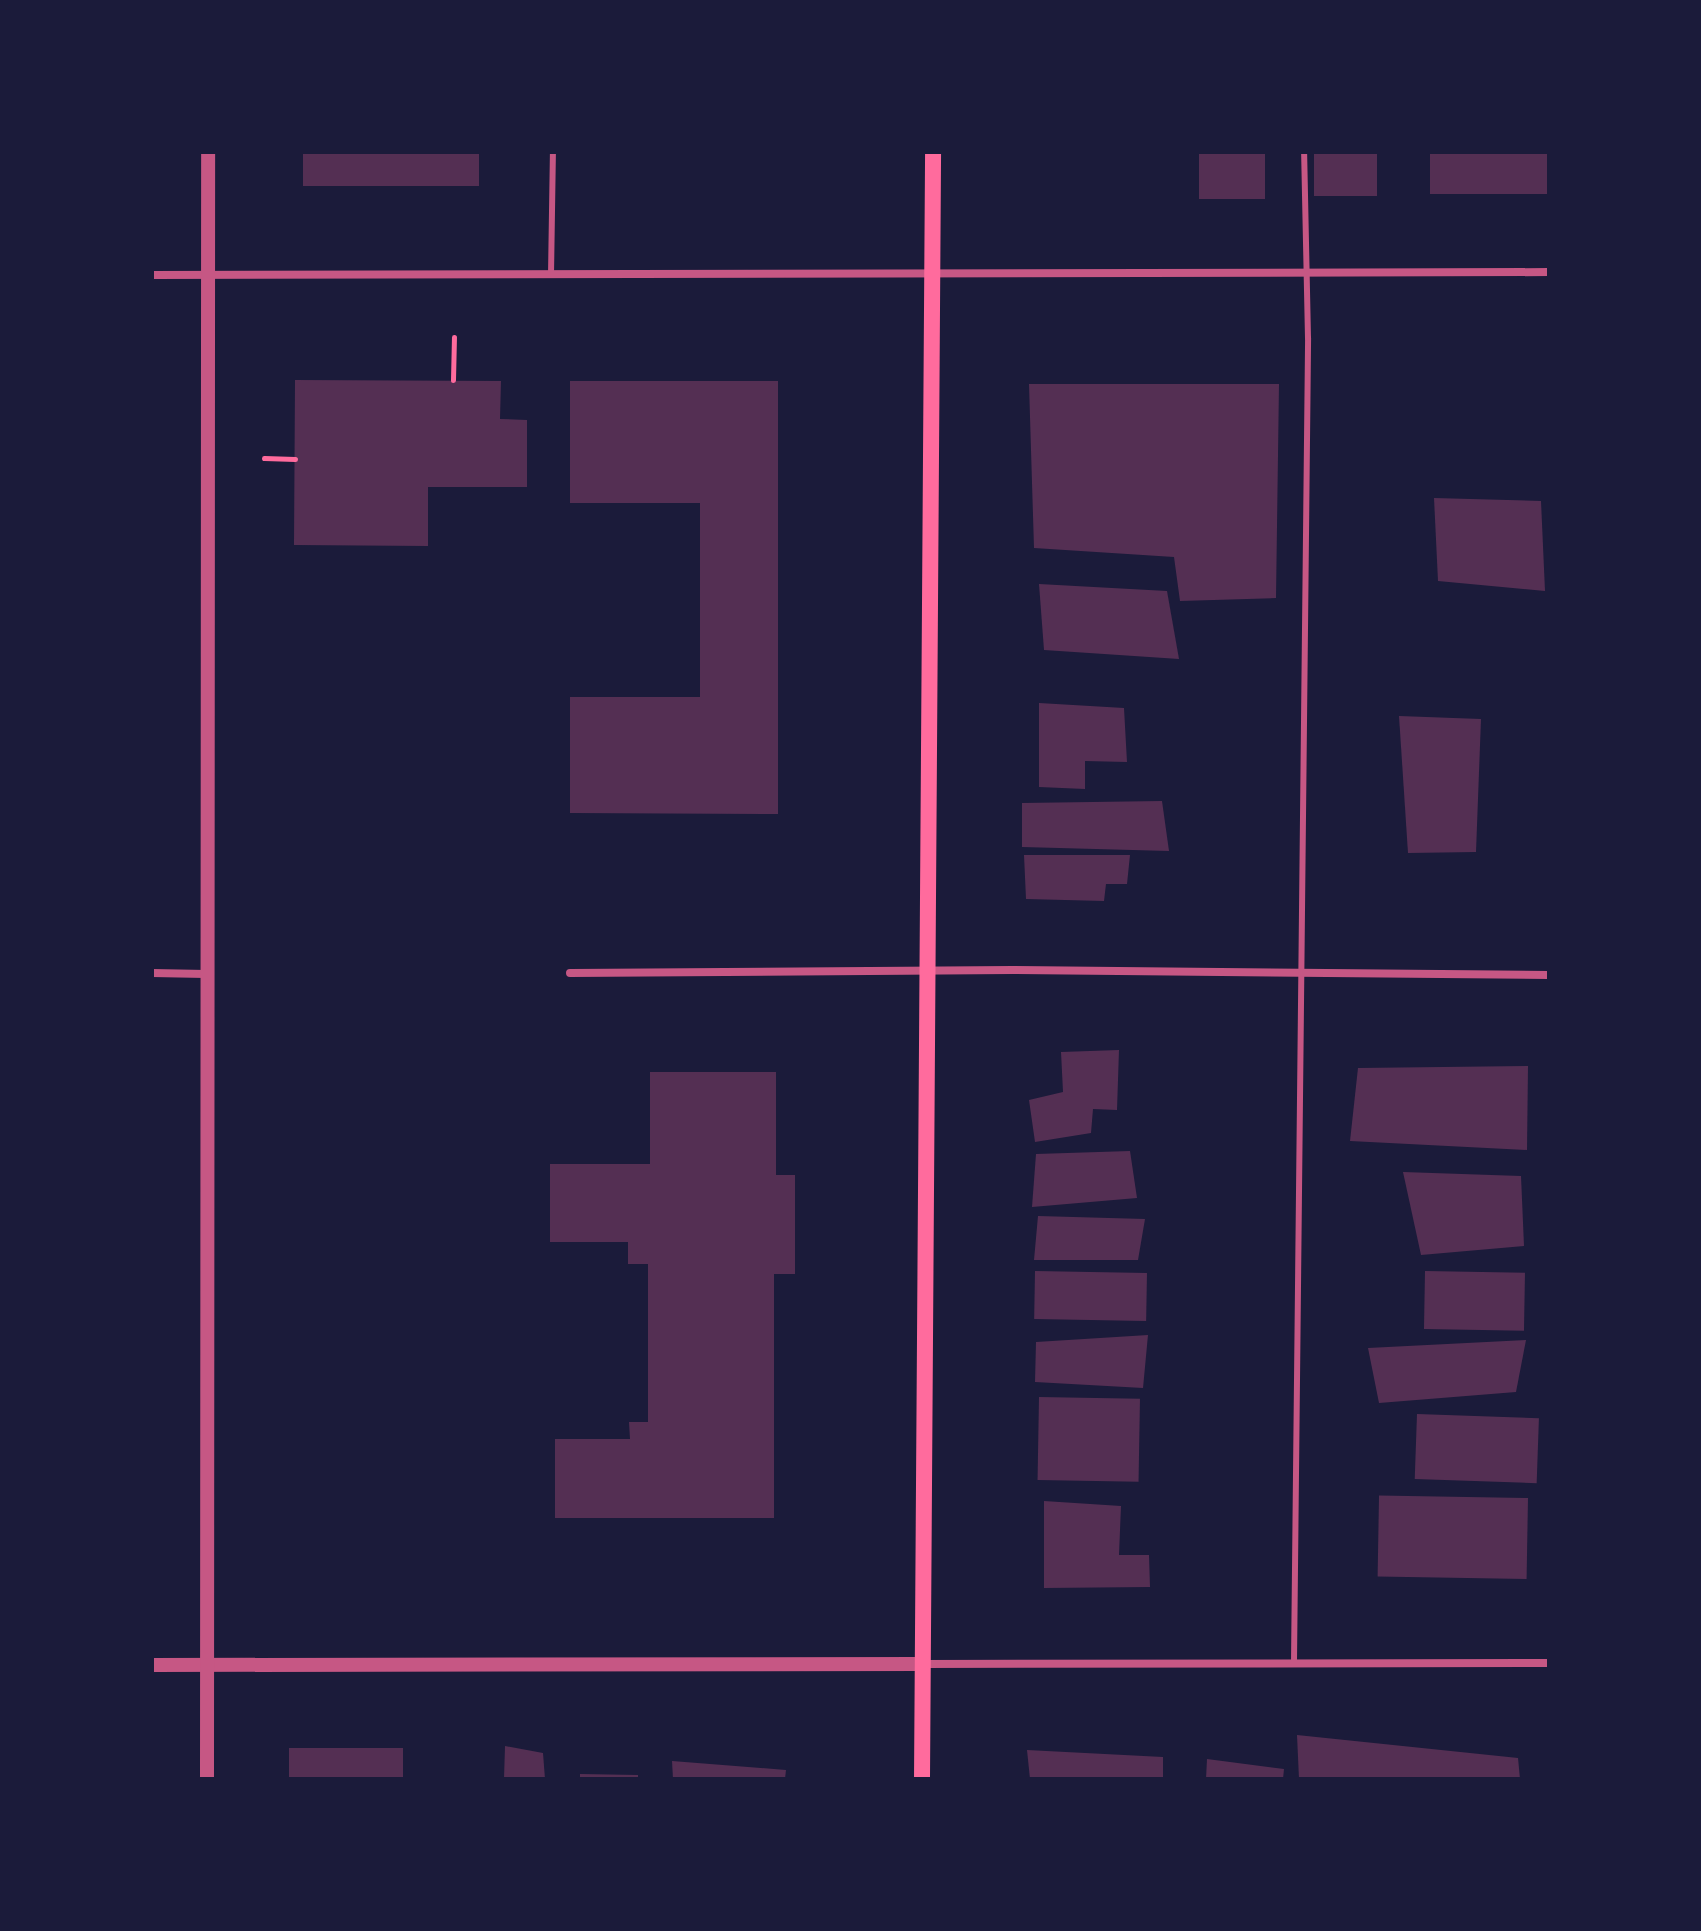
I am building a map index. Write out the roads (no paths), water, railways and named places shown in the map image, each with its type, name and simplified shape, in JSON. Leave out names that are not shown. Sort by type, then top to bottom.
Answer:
[{"type":"main road","points":[[922,1779],[933,152]]},
{"type":"street","points":[[207,1779],[208,152]]},
{"type":"street","points":[[152,275],[1549,272]]},
{"type":"street","points":[[152,973],[206,974]]},
{"type":"street","points":[[570,973],[1549,975]]},
{"type":"street","points":[[152,1665],[1549,1663]]},
{"type":"lane","points":[[551,275],[553,152]]},
{"type":"lane","points":[[1294,1662],[1308,338],[1304,272],[1304,152]]}]
